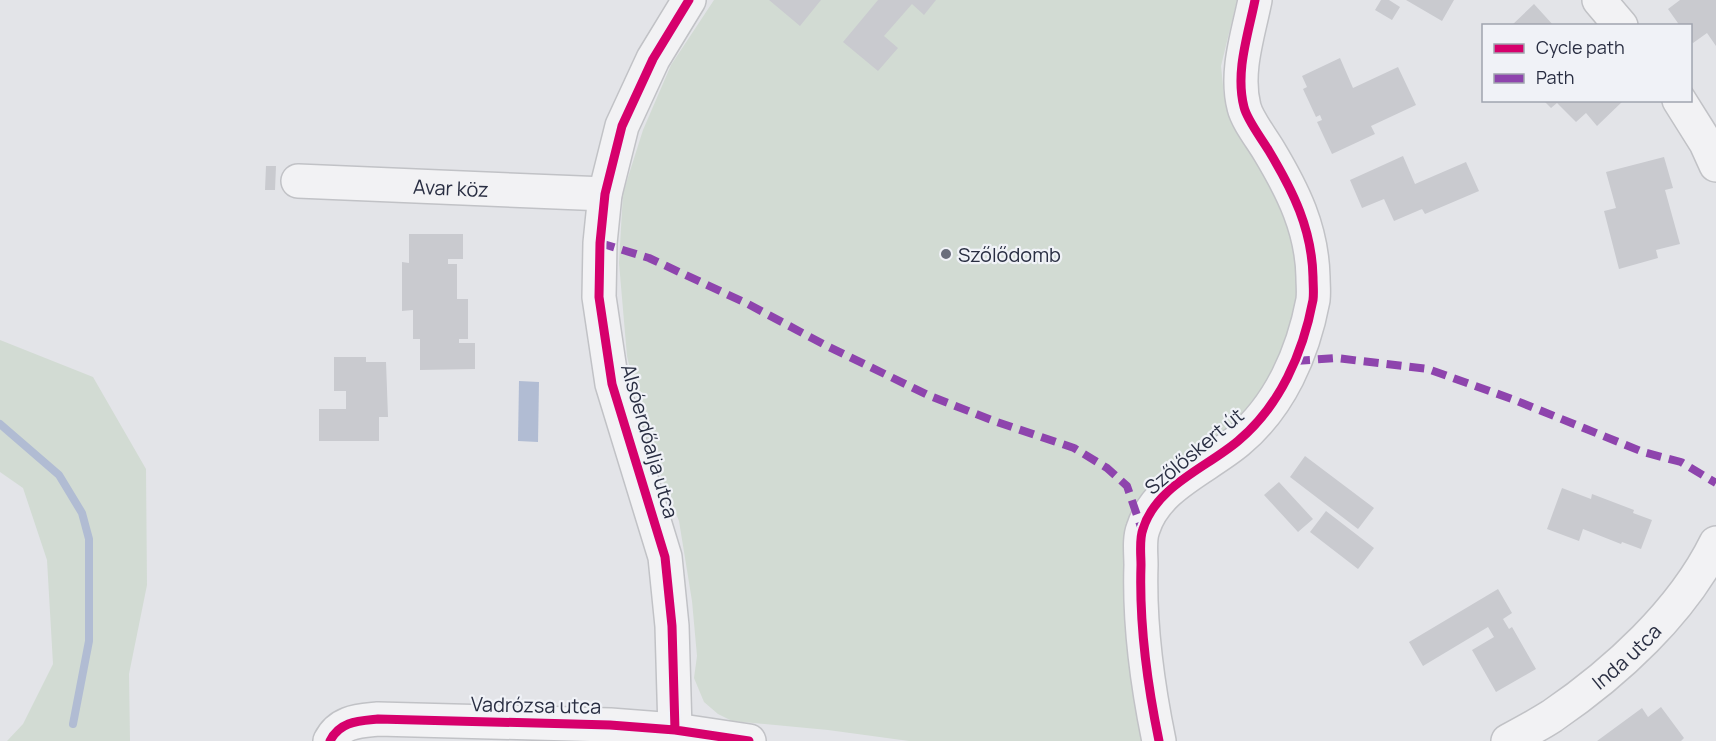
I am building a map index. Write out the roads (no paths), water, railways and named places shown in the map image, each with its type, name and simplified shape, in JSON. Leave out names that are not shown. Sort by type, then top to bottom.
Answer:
[{"type":"street","name":"Alsóerdőalja utca","points":[[675,729],[672,626],[665,557],[612,384],[599,297],[600,243],[605,194],[622,126],[653,59],[689,0]]},
{"type":"street","name":"Szőlőskert út","points":[[1159,741],[1148,688],[1140,601],[1142,530],[1153,508],[1165,495],[1196,470],[1238,442],[1266,414],[1295,361],[1306,332],[1314,297],[1313,255],[1305,222],[1290,185],[1244,109],[1240,70],[1255,0]]},
{"type":"street","points":[[1599,0],[1619,24]]},
{"type":"street","points":[[1680,102],[1706,143],[1716,165]]},
{"type":"street","name":"Avar köz","points":[[298,182],[605,194]]},
{"type":"street","name":"Inda utca","points":[[1508,741],[1551,717],[1591,688],[1626,657],[1661,621],[1690,585],[1716,543]]},
{"type":"street","name":"Vadrózsa utca","points":[[330,741],[343,726],[356,721],[378,719],[610,725],[675,729],[749,741]]},
{"type":"water","points":[[519,381],[539,382],[538,442],[518,441]]},
{"type":"waterway","points":[[0,424],[59,475],[82,513],[89,539],[89,641],[73,724]]},
{"type":"place","name":"Szőlődomb","points":[[946,254]]}]
